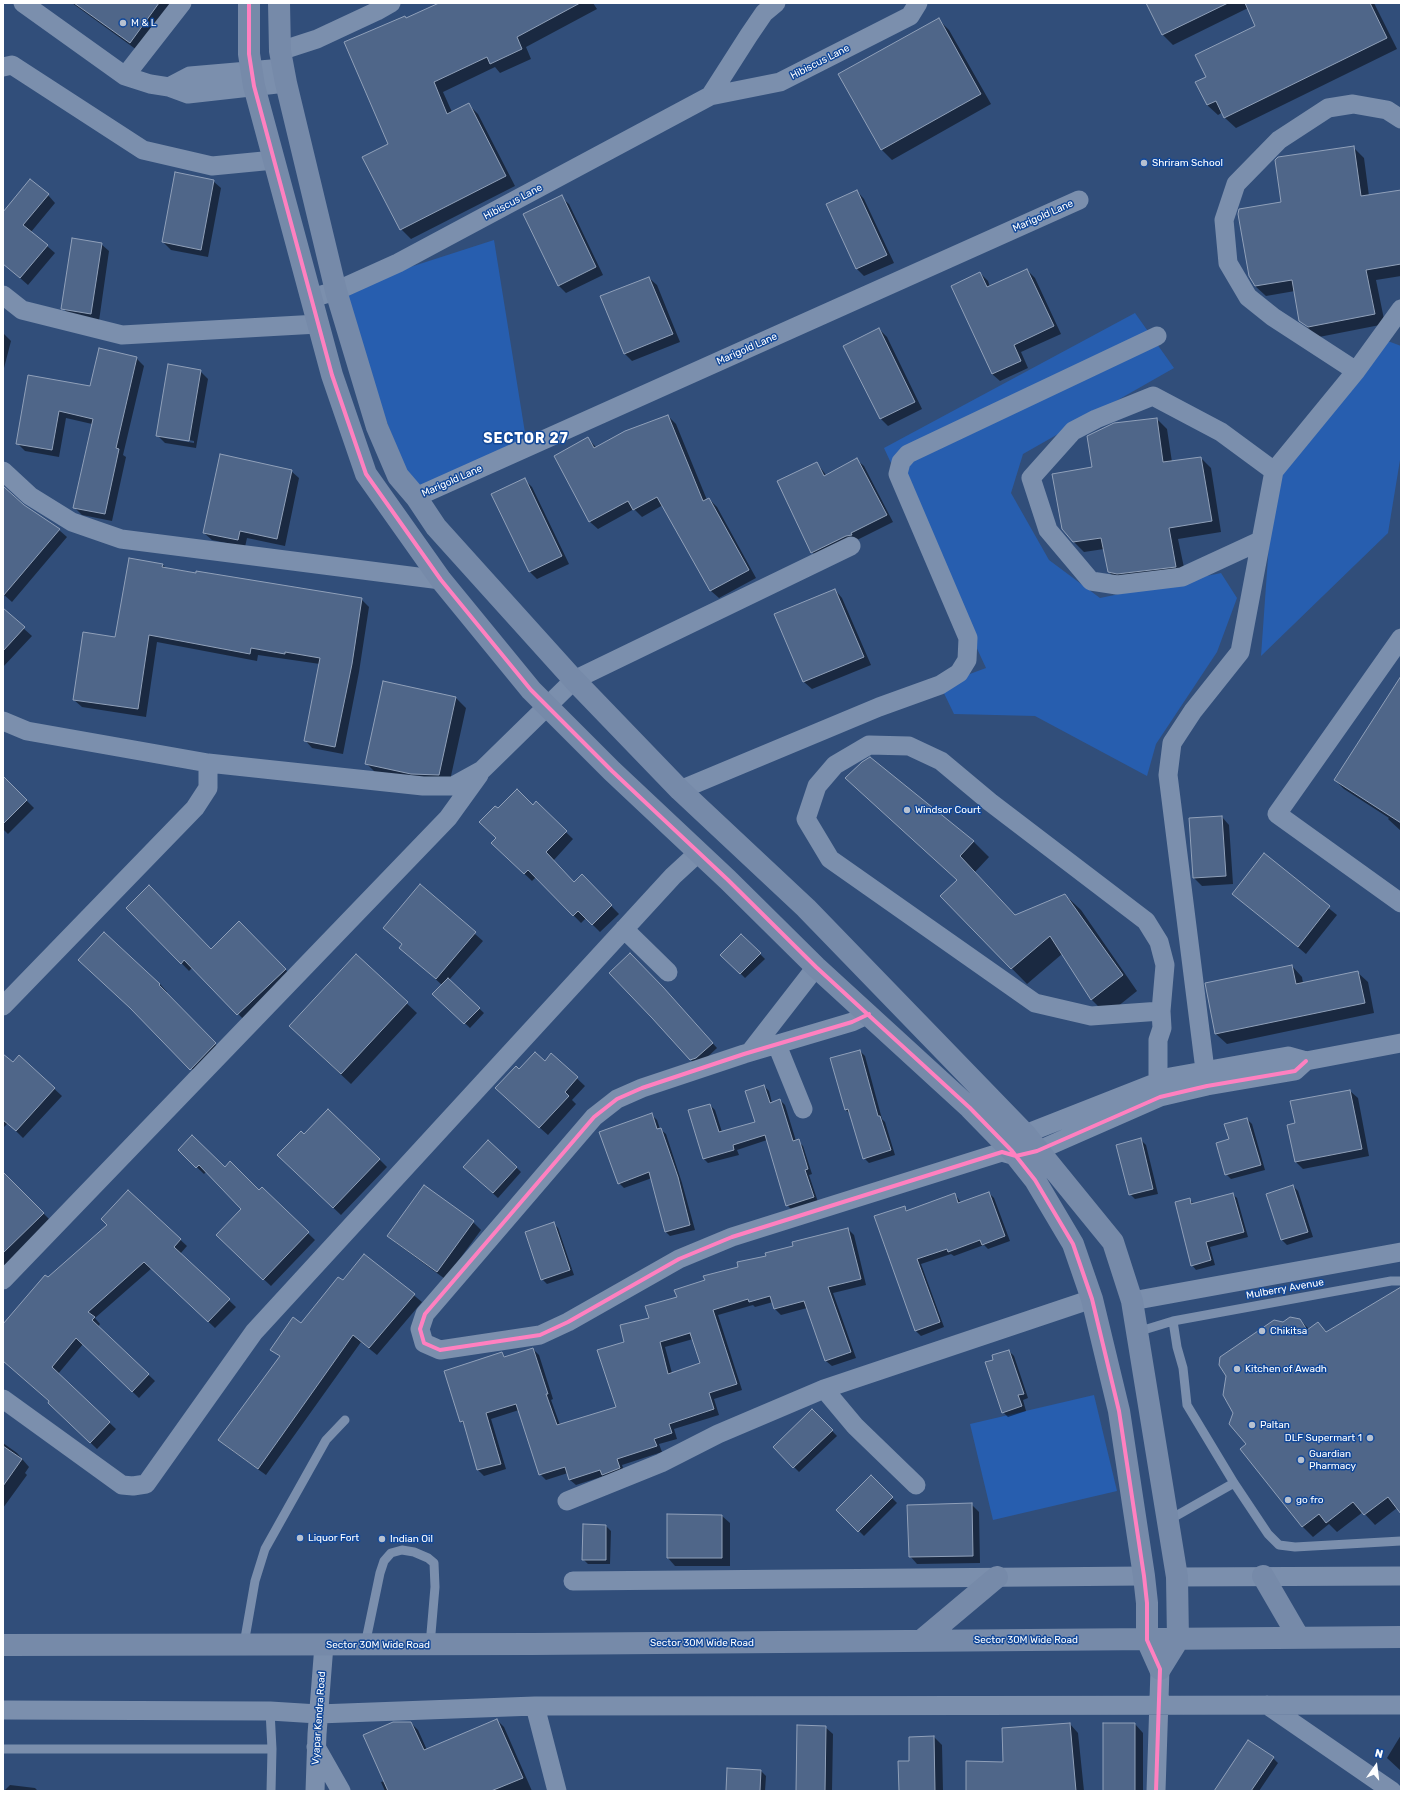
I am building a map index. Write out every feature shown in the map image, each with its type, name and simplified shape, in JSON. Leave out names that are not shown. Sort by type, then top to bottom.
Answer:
[{"type":"street","points":[[23,3],[126,76],[150,84],[169,87],[188,94],[253,78],[283,68],[317,39],[377,12],[391,3]]},
{"type":"street","points":[[126,76],[182,3]]},
{"type":"street","points":[[249,3],[249,54],[253,78],[332,376],[366,474],[441,580],[531,690],[612,771],[699,852],[816,967],[970,1108],[1035,1180],[1073,1244],[1092,1299],[1119,1411],[1144,1576],[1147,1603],[1147,1640],[1160,1669],[1156,1791]]},
{"type":"street","points":[[279,3],[283,68],[336,291],[377,427],[398,476],[416,497],[436,528],[574,680],[680,790],[806,908],[1031,1142],[1113,1242],[1132,1301],[1177,1577],[1178,1640],[1160,1669]]},
{"type":"street","name":"Hibiscus Lane","points":[[710,96],[764,13],[776,3]]},
{"type":"street","name":"Hibiscus Lane","points":[[311,298],[336,291],[398,264],[710,96],[780,82],[910,16],[918,3]]},
{"type":"street","points":[[3,67],[12,65],[143,150],[212,166],[274,160]]},
{"type":"street","points":[[1356,371],[1274,317],[1248,297],[1228,263],[1224,220],[1236,184],[1279,140],[1328,108],[1353,104],[1387,110],[1401,119]]},
{"type":"street","name":"Marigold Lane","points":[[416,497],[1079,200]]},
{"type":"street","points":[[3,295],[22,310],[122,335],[318,324]]},
{"type":"street","points":[[1206,1078],[1169,783],[1172,743],[1193,711],[1240,652],[1274,471],[1356,371],[1401,309]]},
{"type":"street","points":[[680,790],[879,707],[940,685],[960,673],[967,660],[968,638],[898,474],[901,462],[908,454],[1157,336]]},
{"type":"street","points":[[1260,541],[1182,578],[1117,585],[1091,581],[1048,530],[1032,478],[1073,431],[1096,419],[1153,396],[1221,432],[1274,471]]},
{"type":"street","points":[[3,471],[30,496],[72,522],[121,540],[441,580]]},
{"type":"street","points":[[3,1280],[448,818],[482,770],[546,705],[574,680],[851,546]]},
{"type":"street","points":[[1401,638],[1277,814],[1401,903]]},
{"type":"street","points":[[3,721],[27,730],[208,763],[424,786],[453,786],[482,770]]},
{"type":"street","points":[[1161,1019],[1091,1016],[1035,1003],[830,859],[806,819],[817,786],[835,765],[869,745],[909,746],[941,761],[990,802],[1146,921],[1159,942],[1165,965],[1161,1019],[1158,1040],[1166,1087]]},
{"type":"street","points":[[3,1006],[195,808],[208,788],[208,763]]},
{"type":"street","points":[[3,1398],[122,1485],[133,1486],[146,1484],[254,1332],[624,928],[673,876],[699,852]]},
{"type":"street","points":[[624,928],[668,972]]},
{"type":"street","points":[[750,1052],[816,967]]},
{"type":"street","points":[[869,1014],[852,1022],[750,1052],[642,1088],[617,1099],[594,1117],[424,1314],[420,1328],[424,1343],[440,1350],[540,1335],[568,1322],[679,1259],[732,1237],[1008,1151],[1166,1087],[1206,1078],[1295,1071],[1306,1061],[1401,1043]]},
{"type":"street","points":[[776,1045],[803,1109]]},
{"type":"street","points":[[1132,1301],[1401,1252]]},
{"type":"street","points":[[567,1501],[660,1463],[718,1434],[824,1388],[1092,1299]]},
{"type":"street","points":[[824,1388],[855,1426],[916,1485]]},
{"type":"street","points":[[573,1581],[1144,1576]]},
{"type":"street","points":[[1264,1576],[1299,1638]]},
{"type":"street","points":[[1177,1577],[1401,1576]]},
{"type":"street","points":[[922,1640],[997,1577]]},
{"type":"street","name":"Sector 30M Wide Road","points":[[3,1645],[430,1645],[1401,1637]]},
{"type":"street","name":"Vyapar Kendra Road","points":[[315,1791],[316,1746],[324,1645]]},
{"type":"street","points":[[1267,1705],[1392,1791]]},
{"type":"street","points":[[3,1710],[270,1711],[318,1714],[536,1706],[1401,1705]]},
{"type":"street","points":[[536,1706],[557,1791]]},
{"type":"street","points":[[316,1746],[341,1791]]},
{"type":"lane","name":"Mulberry Avenue","points":[[1137,1332],[1173,1320],[1391,1281],[1401,1281]]},
{"type":"lane","points":[[1173,1320],[1177,1347],[1183,1368],[1188,1405],[1234,1483],[1268,1534],[1280,1545],[1295,1547],[1401,1541]]},
{"type":"lane","points":[[244,1644],[255,1581],[265,1549],[326,1440],[345,1420]]},
{"type":"lane","points":[[1167,1521],[1234,1483]]},
{"type":"lane","points":[[365,1645],[384,1561],[392,1553],[402,1550],[414,1552],[428,1558],[434,1563],[435,1588],[430,1645]]},
{"type":"lane","points":[[270,1711],[272,1750],[271,1791]]},
{"type":"lane","points":[[3,1749],[272,1750]]},
{"type":"shaded area","points":[[494,240],[526,439],[416,497],[336,291]]},
{"type":"shaded area","points":[[1135,313],[1174,368],[1023,454],[1011,493],[1049,560],[1100,598],[1221,573],[1237,598],[1217,652],[1156,744],[1147,776],[1035,716],[954,714],[940,685],[986,668],[884,448]]},
{"type":"shaded area","points":[[1380,338],[1401,346],[1401,454],[1388,533],[1261,656],[1273,487]]},
{"type":"shaded area","points":[[1094,1395],[1117,1491],[993,1520],[970,1424]]},
{"type":"building","name":"M & L","points":[[74,3],[159,3],[130,43]]},
{"type":"building","points":[[439,3],[580,3],[517,37],[522,49],[490,64],[487,57],[434,82],[447,114],[469,103],[506,176],[400,230],[362,157],[388,144],[344,42],[405,16],[406,18]]},
{"type":"building","points":[[1146,3],[1228,3],[1162,35]]},
{"type":"building","points":[[1245,3],[1370,3],[1387,38],[1224,118],[1216,101],[1207,105],[1195,82],[1206,77],[1195,55],[1255,26]]},
{"type":"building","points":[[939,18],[981,94],[881,150],[838,74]]},
{"type":"building","points":[[1354,146],[1361,196],[1401,190],[1401,264],[1366,270],[1375,314],[1308,327],[1299,321],[1292,280],[1255,286],[1249,276],[1238,214],[1239,209],[1281,202],[1275,160],[1278,157]]},
{"type":"building","points":[[175,172],[214,180],[201,250],[162,242]]},
{"type":"building","points":[[30,179],[49,194],[23,225],[48,245],[20,278],[3,264],[3,212]]},
{"type":"building","points":[[857,190],[887,255],[856,269],[826,204]]},
{"type":"building","points":[[562,195],[596,267],[558,286],[523,214]]},
{"type":"building","points":[[72,238],[102,243],[91,314],[61,309]]},
{"type":"building","points":[[1027,269],[1054,326],[1014,345],[1021,361],[992,374],[951,286],[980,272],[987,287]]},
{"type":"building","points":[[649,277],[673,334],[624,354],[600,296]]},
{"type":"building","points":[[879,328],[915,402],[880,419],[843,346]]},
{"type":"building","points":[[99,348],[137,357],[116,448],[119,449],[105,514],[73,508],[93,419],[59,411],[52,450],[16,444],[28,375],[90,386]]},
{"type":"building","points":[[168,364],[201,370],[189,441],[156,436]]},
{"type":"building","points":[[668,415],[703,501],[709,498],[749,570],[710,591],[657,497],[633,510],[628,501],[589,522],[554,456],[588,437],[594,448],[625,431]]},
{"type":"building","points":[[1157,418],[1163,462],[1201,457],[1212,521],[1169,528],[1176,567],[1117,574],[1108,572],[1101,538],[1073,542],[1062,529],[1052,474],[1092,467],[1087,436],[1114,423]]},
{"type":"building","points":[[220,454],[292,470],[277,539],[240,531],[238,540],[203,533]]},
{"type":"building","points":[[857,458],[887,515],[851,533],[852,535],[846,536],[811,553],[777,481],[817,462],[824,476]]},
{"type":"building","points":[[525,478],[562,556],[529,572],[491,494]]},
{"type":"building","points":[[3,486],[24,505],[60,529],[3,596]]},
{"type":"building","points":[[129,558],[163,564],[162,567],[196,573],[196,571],[362,598],[352,664],[335,747],[304,741],[320,658],[251,648],[250,654],[149,635],[138,709],[73,700],[83,632],[115,637]]},
{"type":"building","points":[[835,589],[864,657],[803,682],[774,614]]},
{"type":"building","points":[[3,608],[25,627],[3,651]]},
{"type":"building","points":[[1401,676],[1401,823],[1334,780]]},
{"type":"building","points":[[383,681],[456,697],[439,775],[411,774],[365,764]]},
{"type":"building","points":[[870,757],[974,841],[960,856],[1015,915],[1065,894],[1123,975],[1091,1000],[1050,936],[1011,969],[940,896],[957,880],[845,778],[862,762]]},
{"type":"building","points":[[3,776],[27,800],[3,824]]},
{"type":"building","points":[[517,789],[533,805],[536,801],[567,831],[546,852],[574,882],[582,874],[612,905],[592,925],[578,911],[573,916],[528,870],[524,874],[491,843],[496,838],[479,822],[495,806],[498,808]]},
{"type":"building","points":[[1222,816],[1226,876],[1193,878],[1189,818]]},
{"type":"building","points":[[1264,853],[1330,906],[1298,947],[1232,894]]},
{"type":"building","points":[[420,884],[476,932],[436,979],[399,948],[402,944],[383,928]]},
{"type":"building","points":[[149,885],[211,949],[239,921],[286,969],[237,1015],[184,960],[181,964],[126,908]]},
{"type":"building","points":[[104,932],[160,984],[159,985],[216,1043],[190,1070],[130,1008],[78,960]]},
{"type":"building","points":[[741,934],[761,953],[740,974],[720,955]]},
{"type":"building","points":[[630,953],[663,987],[713,1043],[696,1058],[690,1060],[609,973]]},
{"type":"building","points":[[356,954],[408,1002],[341,1074],[289,1026]]},
{"type":"building","points":[[1292,965],[1296,984],[1358,971],[1365,1003],[1215,1034],[1205,983]]},
{"type":"building","points":[[448,978],[480,1008],[464,1024],[432,994]]},
{"type":"building","points":[[860,1050],[878,1116],[880,1116],[891,1150],[863,1159],[848,1109],[845,1110],[830,1058]]},
{"type":"building","points":[[535,1052],[545,1061],[551,1053],[578,1077],[565,1092],[569,1096],[539,1128],[495,1088],[516,1066],[519,1069]]},
{"type":"building","points":[[3,1054],[13,1062],[19,1055],[55,1088],[16,1131],[3,1120]]},
{"type":"building","points":[[764,1085],[770,1103],[780,1099],[793,1141],[799,1139],[808,1169],[805,1170],[814,1197],[786,1206],[765,1135],[733,1145],[734,1150],[703,1159],[688,1110],[710,1104],[719,1132],[755,1122],[745,1091]]},
{"type":"building","points":[[1350,1090],[1362,1149],[1295,1162],[1287,1125],[1295,1123],[1290,1101]]},
{"type":"building","points":[[328,1109],[380,1159],[333,1208],[277,1155],[301,1131],[304,1134]]},
{"type":"building","points":[[652,1113],[657,1129],[661,1128],[678,1177],[690,1225],[665,1232],[649,1172],[618,1184],[599,1132]]},
{"type":"building","points":[[1247,1118],[1261,1165],[1225,1175],[1216,1143],[1229,1139],[1224,1124]]},
{"type":"building","points":[[192,1135],[225,1167],[230,1161],[259,1190],[262,1187],[309,1232],[263,1280],[216,1235],[241,1209],[199,1165],[196,1168],[178,1150]]},
{"type":"building","points":[[1141,1138],[1153,1189],[1129,1195],[1116,1145]]},
{"type":"building","points":[[488,1140],[517,1167],[493,1193],[463,1167]]},
{"type":"building","points":[[3,1172],[44,1213],[3,1253]]},
{"type":"building","points":[[424,1185],[474,1221],[437,1272],[387,1236]]},
{"type":"building","points":[[1293,1185],[1308,1232],[1281,1240],[1266,1194]]},
{"type":"building","points":[[128,1190],[181,1239],[174,1247],[230,1299],[208,1322],[144,1262],[88,1312],[95,1317],[92,1320],[149,1374],[132,1392],[76,1338],[52,1367],[110,1422],[90,1443],[48,1403],[49,1401],[3,1361],[3,1324],[45,1275],[48,1277],[107,1225],[101,1219]]},
{"type":"building","points":[[989,1192],[1005,1236],[982,1245],[980,1240],[948,1252],[947,1249],[917,1259],[940,1322],[915,1331],[874,1216],[905,1206],[906,1211],[955,1193],[958,1203]]},
{"type":"building","points":[[1233,1193],[1244,1232],[1206,1242],[1211,1260],[1191,1266],[1175,1202],[1190,1198],[1191,1204]]},
{"type":"building","points":[[554,1222],[570,1270],[541,1280],[525,1232]]},
{"type":"building","points":[[848,1228],[861,1279],[828,1287],[851,1352],[825,1361],[804,1301],[774,1309],[770,1296],[749,1302],[748,1299],[713,1310],[737,1384],[709,1393],[714,1409],[669,1424],[672,1433],[654,1439],[657,1446],[617,1459],[620,1468],[602,1475],[600,1470],[569,1480],[565,1467],[539,1475],[516,1404],[486,1413],[501,1464],[477,1470],[463,1421],[460,1422],[444,1371],[502,1352],[504,1357],[533,1348],[548,1394],[546,1394],[557,1425],[616,1407],[597,1350],[624,1342],[620,1325],[649,1318],[645,1306],[677,1297],[674,1290],[705,1280],[703,1276],[738,1267],[737,1262],[766,1256],[765,1253],[793,1246],[792,1242]],"holes":[[[690,1333],[700,1363],[668,1374],[660,1342]]]},
{"type":"building","points":[[364,1254],[415,1294],[369,1348],[353,1335],[258,1469],[218,1440],[280,1356],[270,1350],[293,1317],[301,1323],[338,1277],[343,1280]]},
{"type":"building","points":[[1401,1287],[1401,1514],[1388,1497],[1364,1515],[1353,1502],[1326,1523],[1319,1514],[1302,1527],[1240,1449],[1246,1444],[1229,1424],[1233,1413],[1223,1395],[1226,1376],[1219,1365],[1220,1357],[1274,1320],[1283,1322],[1290,1317],[1300,1319],[1307,1330],[1318,1322],[1326,1332]]},
{"type":"building","points":[[1009,1350],[1024,1394],[1018,1395],[1022,1406],[1002,1413],[985,1362],[993,1360],[992,1355]]},
{"type":"building","points":[[812,1409],[833,1430],[793,1468],[773,1447]]},
{"type":"building","points":[[3,1446],[22,1459],[3,1486]]},
{"type":"building","points":[[871,1475],[893,1497],[858,1532],[836,1510]]},
{"type":"building","points":[[972,1503],[973,1556],[909,1557],[907,1505]]},
{"type":"building","points":[[667,1514],[722,1515],[722,1558],[667,1558]]},
{"type":"building","points":[[583,1524],[606,1525],[606,1560],[582,1560]]},
{"type":"building","points":[[497,1719],[523,1778],[491,1791],[388,1791],[363,1735],[393,1722],[411,1722],[424,1750]]},
{"type":"building","points":[[1070,1723],[1076,1791],[966,1791],[966,1761],[1003,1762],[1002,1728]]},
{"type":"building","points":[[1103,1723],[1135,1723],[1135,1791],[1103,1791]]},
{"type":"building","points":[[797,1725],[826,1726],[825,1791],[796,1791]]},
{"type":"building","points":[[934,1736],[935,1791],[899,1791],[898,1761],[909,1761],[909,1737]]},
{"type":"building","points":[[1248,1740],[1274,1757],[1251,1791],[1214,1791]]},
{"type":"building","points":[[727,1768],[761,1770],[760,1791],[726,1791]]},
{"type":"cycle path","points":[[249,3],[249,54],[254,86],[332,375],[366,474],[441,580],[531,690],[612,771],[728,880],[816,967],[970,1108],[1012,1151],[1035,1180],[1073,1244],[1092,1299],[1119,1411],[1144,1576],[1147,1603],[1147,1640],[1160,1669],[1156,1791]]},
{"type":"cycle path","points":[[869,1014],[852,1022],[744,1054],[642,1088],[617,1099],[594,1117],[425,1314],[420,1329],[424,1343],[440,1350],[540,1335],[568,1322],[679,1259],[732,1237],[1002,1152],[1016,1156],[1037,1151],[1160,1097],[1207,1086],[1295,1071],[1306,1061]]},
{"type":"place","name":"M & L","points":[[123,23]]},
{"type":"place","name":"Shriram School","points":[[1144,163]]},
{"type":"place","name":"Windsor Court","points":[[907,810]]},
{"type":"place","name":"Chikitsa","points":[[1262,1331]]},
{"type":"place","name":"Kitchen of Awadh","points":[[1237,1369]]},
{"type":"place","name":"Paltan","points":[[1252,1425]]},
{"type":"place","name":"DLF Supermart 1","points":[[1370,1438]]},
{"type":"place","name":"Guardian Pharmacy","points":[[1301,1460]]},
{"type":"place","name":"go fro","points":[[1288,1500]]},
{"type":"place","name":"Liquor Fort","points":[[300,1538]]},
{"type":"place","name":"Indian Oil","points":[[382,1539]]},
{"type":"district","name":"SECTOR 27","points":[[526,439]]}]
